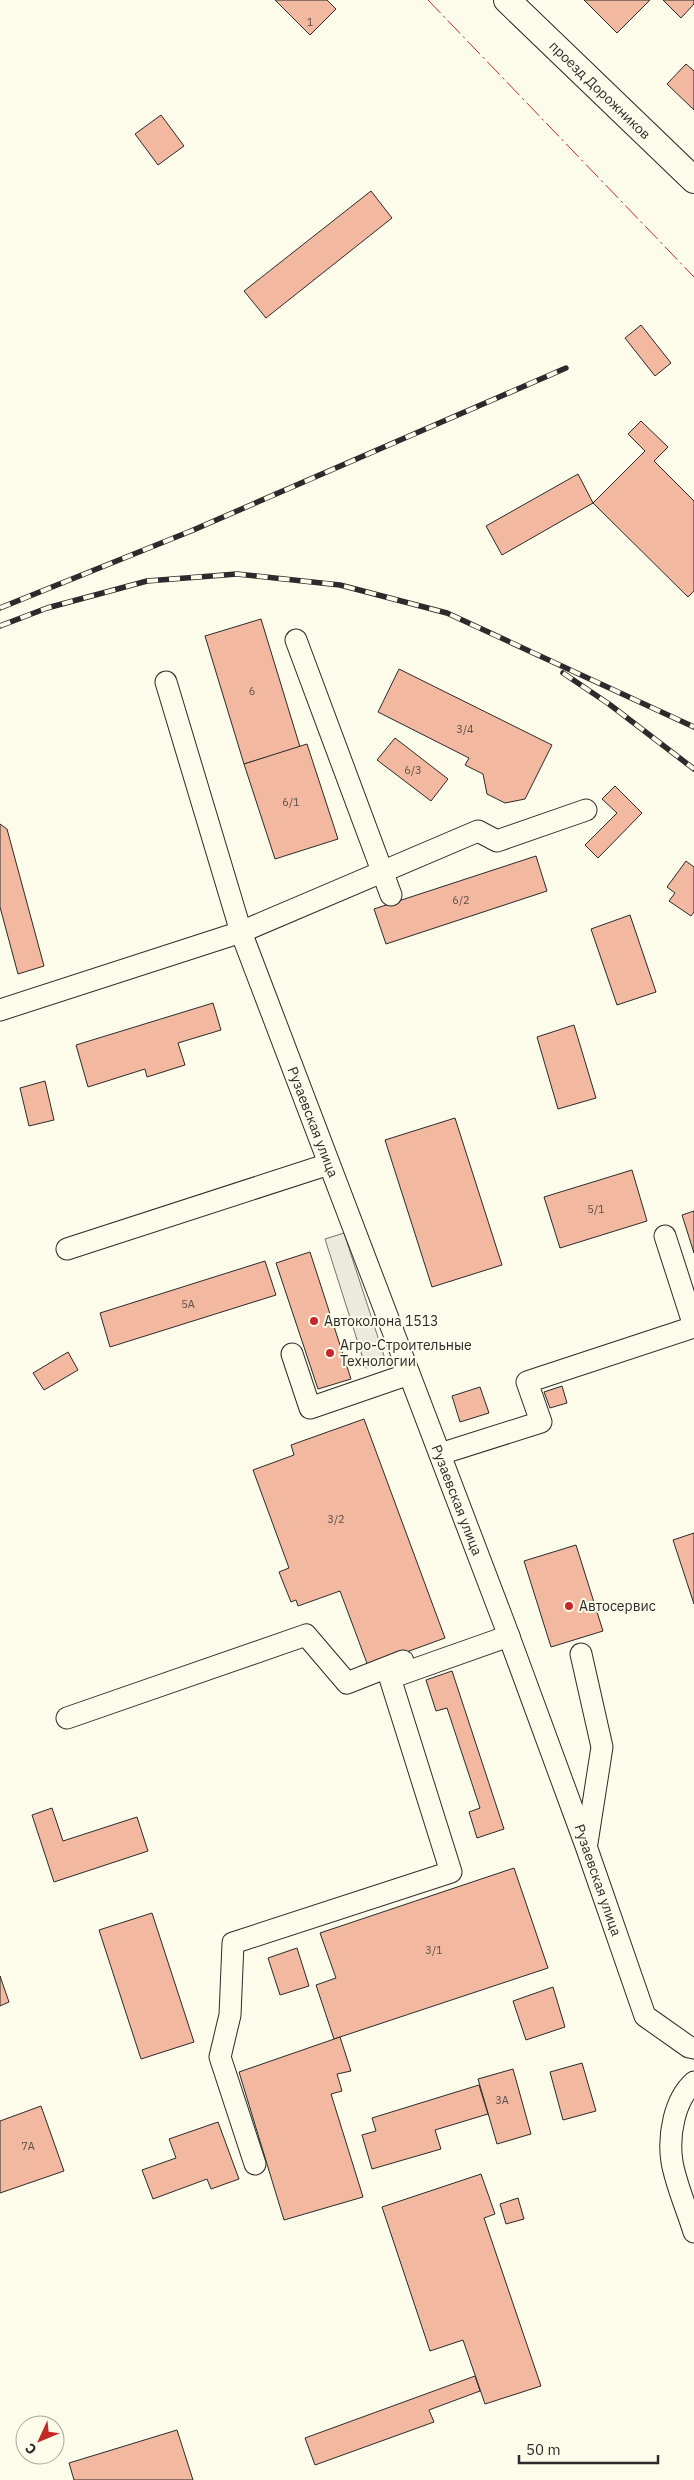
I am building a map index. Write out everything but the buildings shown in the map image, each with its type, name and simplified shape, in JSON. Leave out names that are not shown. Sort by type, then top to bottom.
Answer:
[{"type":"main road","name":"проезд Дорожников","points":[[507,0],[694,180]]},
{"type":"street","points":[[296,640],[391,895]]},
{"type":"street","name":"Рузаевская улица","points":[[166,682],[240,932],[506,1629],[586,1846],[645,2016],[689,2047],[694,2048]]},
{"type":"street","points":[[0,1010],[240,932],[478,831],[497,841],[586,810]]},
{"type":"street","points":[[67,1249],[329,1164]]},
{"type":"street","points":[[440,1454],[541,1422],[527,1382],[694,1326],[665,1236]]},
{"type":"street","points":[[292,1354],[310,1408],[409,1374]]},
{"type":"street","points":[[66,1718],[306,1635],[347,1683],[506,1629]]},
{"type":"street","points":[[255,2164],[220,2057],[230,2015],[233,1943],[451,1872],[390,1678],[506,1629]]},
{"type":"street","points":[[582,1654],[602,1748],[586,1846]]},
{"type":"street","points":[[694,2082],[688,2088],[673,2116],[672,2161],[694,2232]]},
{"type":"shaded area","points":[[344,1233],[386,1362],[366,1368],[325,1239]]},
{"type":"railway","points":[[0,608],[191,531],[566,368]]},
{"type":"railway","points":[[0,626],[47,608],[147,581],[237,574],[340,585],[447,613],[694,727]]},
{"type":"railway","points":[[563,673],[609,704],[694,769]]},
{"type":"power","points":[[428,0],[694,277]]},
{"type":"place","name":"Автоколона 1513","points":[[314,1321]]},
{"type":"place","name":"Агро-Строительные Технологии","points":[[330,1353]]},
{"type":"place","name":"Автосервис","points":[[569,1606]]}]
